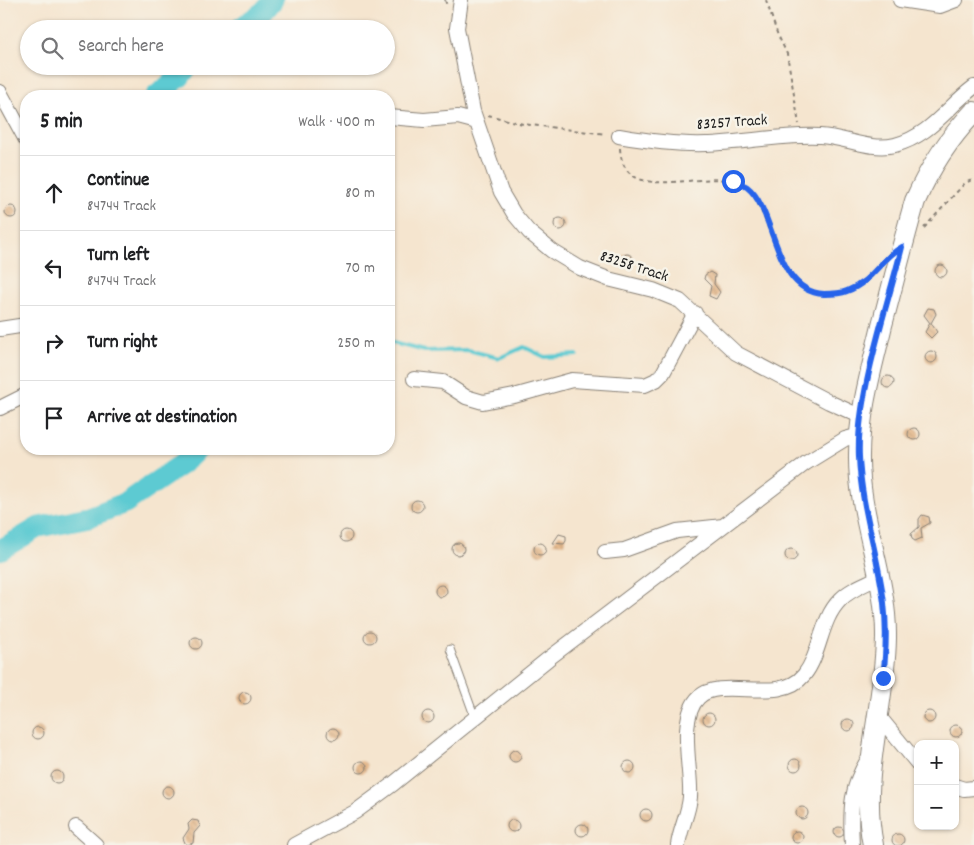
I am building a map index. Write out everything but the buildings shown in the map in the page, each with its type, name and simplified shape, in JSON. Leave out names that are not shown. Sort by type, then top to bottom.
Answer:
[{"type":"street","name":"83258 Track","points":[[461,0],[457,28],[475,117],[501,192],[514,214],[529,232],[552,251],[580,268],[608,279],[669,296],[680,301],[736,353],[842,409],[861,426]]},
{"type":"street","points":[[900,0],[940,6],[956,0]]},
{"type":"street","name":"83257 Track","points":[[619,136],[679,144],[706,144],[822,136],[882,146],[896,144],[918,136],[932,126],[974,87]]},
{"type":"street","points":[[0,92],[20,129]]},
{"type":"street","points":[[873,845],[868,821],[872,755],[886,657],[886,634],[884,600],[861,480],[861,426],[871,370],[915,201],[929,171],[950,140],[974,112]]},
{"type":"street","points":[[395,118],[424,120],[475,117]]},
{"type":"street","points":[[414,379],[443,382],[473,401],[483,402],[514,396],[572,380],[645,385],[656,380],[663,373],[695,313]]},
{"type":"street","points":[[0,329],[20,326]]},
{"type":"street","points":[[0,408],[20,398]]},
{"type":"street","points":[[294,845],[371,801],[548,659],[826,450],[845,439],[861,426]]},
{"type":"street","points":[[605,552],[624,550],[677,532],[724,526]]},
{"type":"street","points":[[678,845],[680,831],[690,800],[688,724],[699,698],[707,693],[734,688],[782,689],[796,683],[805,675],[830,614],[839,601],[850,592],[879,577]]},
{"type":"street","points":[[877,714],[914,759]]},
{"type":"street","points":[[852,845],[853,793],[859,772],[872,755]]},
{"type":"street","points":[[959,787],[974,788]]},
{"type":"street","points":[[76,827],[96,845]]},
{"type":"lane","points":[[450,650],[475,718]]},
{"type":"path","points":[[766,0],[777,34],[787,54],[801,136]]},
{"type":"path","points":[[475,117],[619,136],[622,164],[628,173],[649,182],[719,178],[747,187],[757,200],[786,268],[806,290],[817,294],[845,292],[864,283],[884,260]]},
{"type":"path","points":[[902,247],[926,227],[966,183],[974,179]]},
{"type":"waterway","points":[[252,20],[264,11],[273,0]]},
{"type":"waterway","points":[[164,90],[181,75]]},
{"type":"waterway","points":[[395,344],[424,351],[468,350],[499,358],[524,347],[545,357],[577,355]]},
{"type":"waterway","points":[[0,550],[39,527],[89,517],[125,503],[182,464],[192,455]]},
{"type":"route","points":[[733,181],[747,187],[757,200],[786,268],[806,290],[817,294],[845,292],[864,283],[889,254],[902,247],[865,399],[859,456],[866,518],[886,616],[886,657],[883,678]]}]
